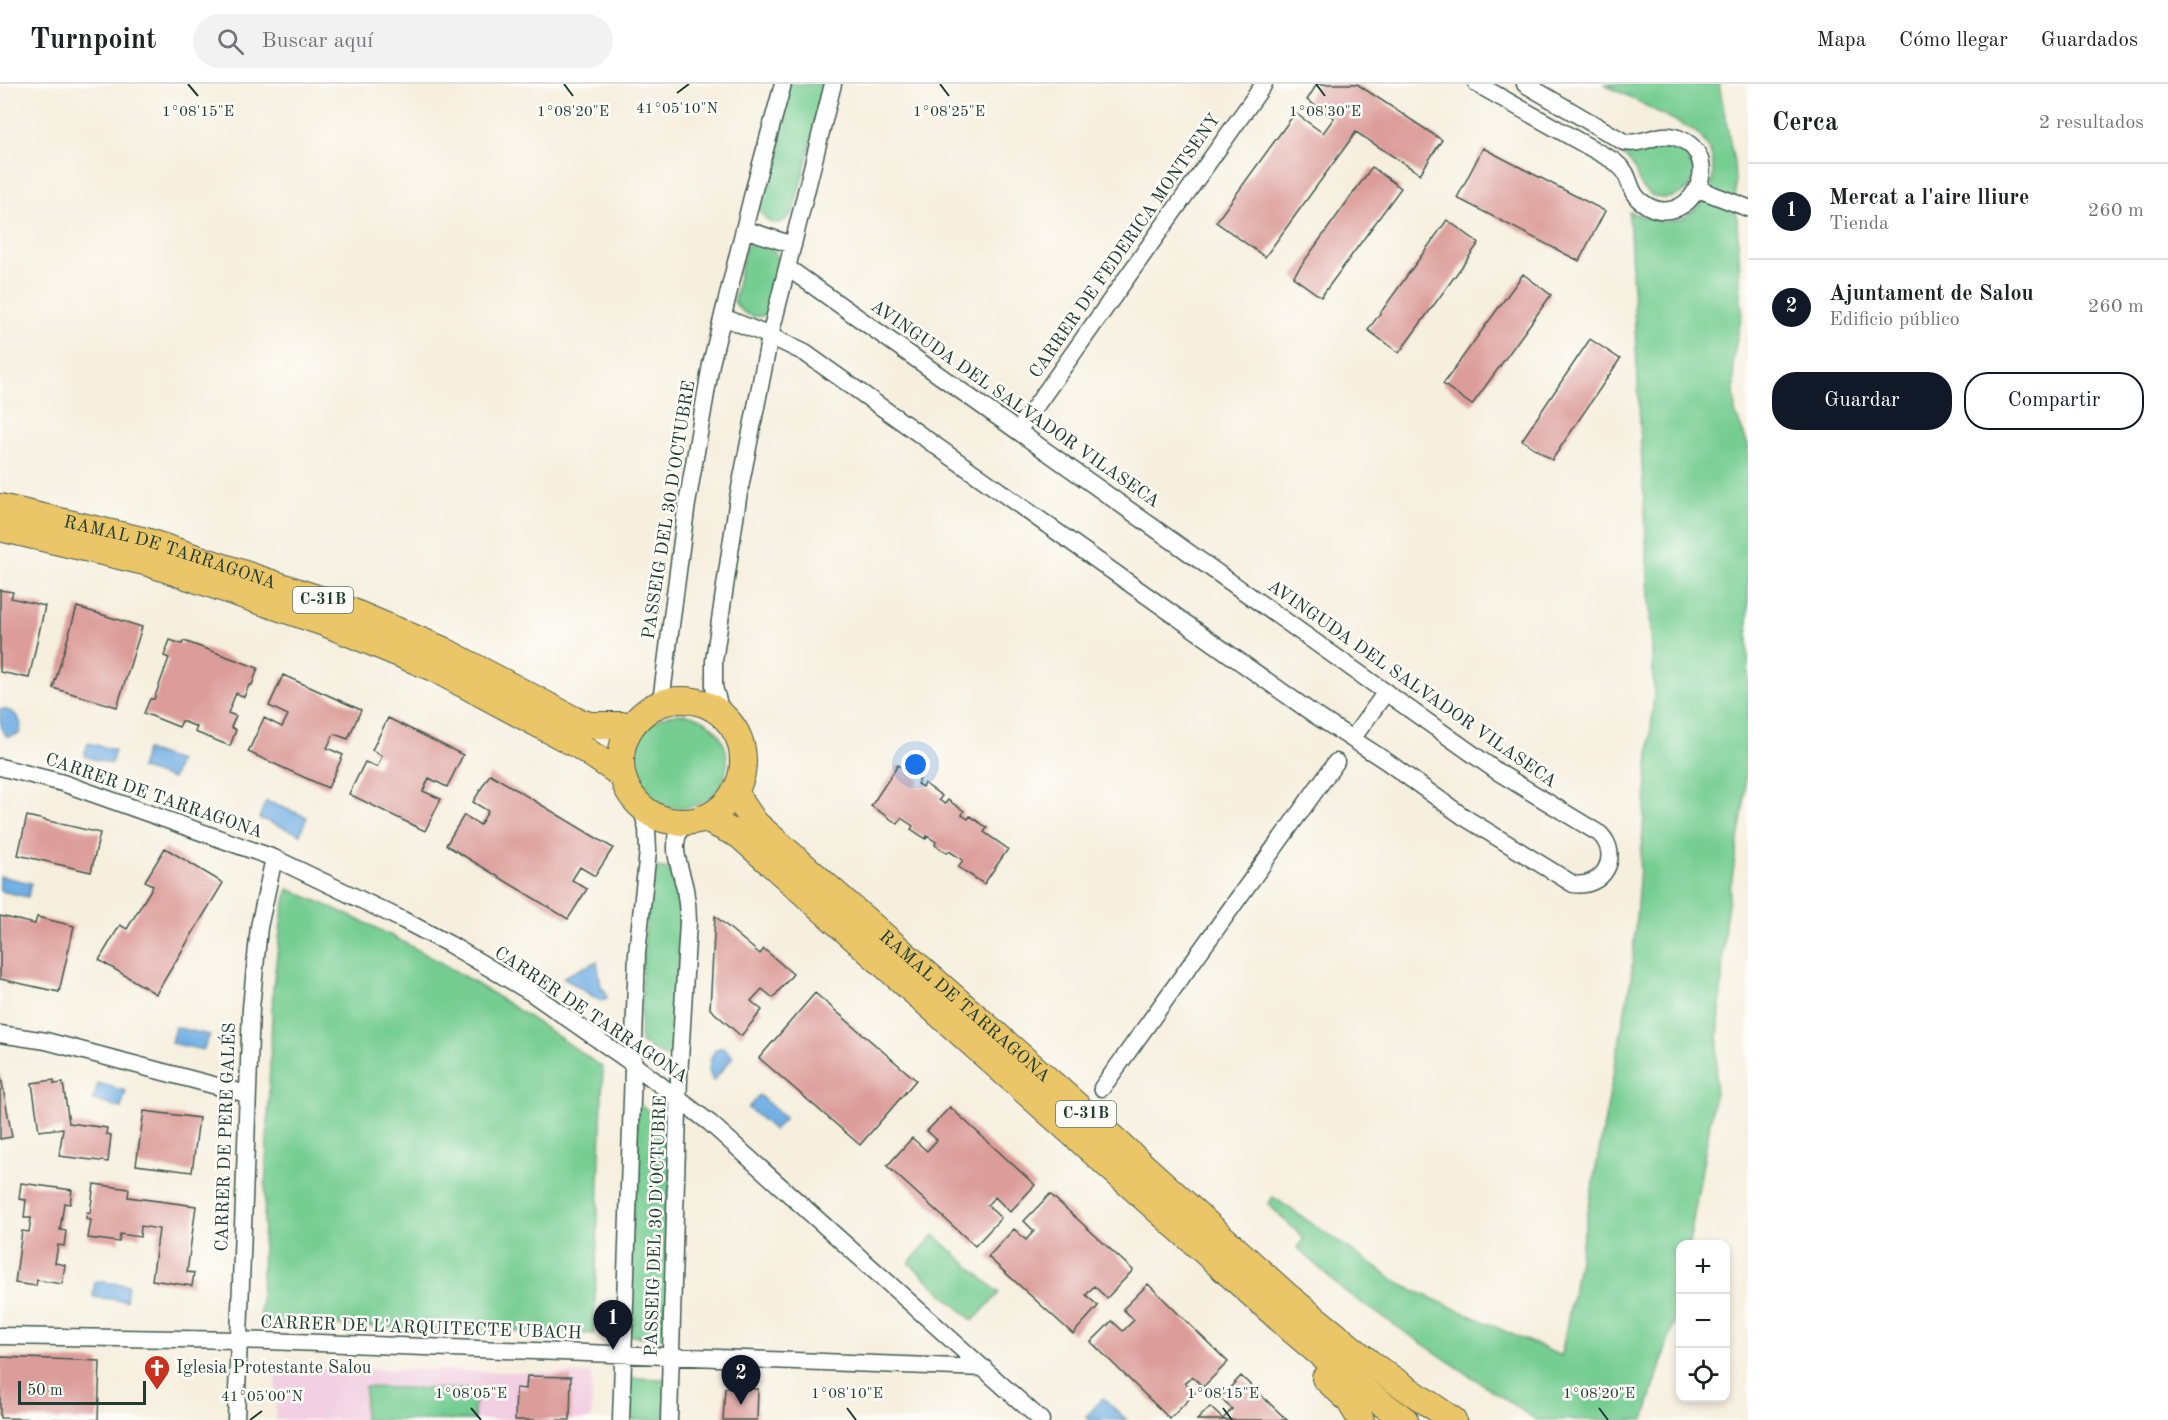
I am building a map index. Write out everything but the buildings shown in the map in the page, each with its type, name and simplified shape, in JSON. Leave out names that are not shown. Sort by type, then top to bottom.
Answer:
[{"type":"main road","name":"RAMAL DE TARRAGONA","points":[[0,507],[146,541],[329,602],[443,650],[575,720],[590,725],[632,725]]},
{"type":"main road","name":"RAMAL DE TARRAGONA","points":[[0,528],[146,562],[327,624],[433,668],[579,746],[622,775]]},
{"type":"main road","points":[[622,775],[622,749],[632,725],[653,707],[677,700],[689,700],[701,703],[722,715],[733,728],[740,743],[742,768],[734,792],[715,812],[693,820]]},
{"type":"main road","name":"C-31B","points":[[622,775],[629,792],[640,806],[660,817],[693,820]]},
{"type":"main road","name":"RAMAL DE TARRAGONA","points":[[734,792],[755,822],[1064,1094],[1285,1294],[1376,1367],[1453,1420]]},
{"type":"main road","name":"RAMAL DE TARRAGONA","points":[[693,820],[739,835],[1223,1268],[1359,1386],[1405,1420]]},
{"type":"main road","name":"C-31B","points":[[1223,1268],[1247,1301],[1278,1335],[1349,1400],[1361,1420]]},
{"type":"street","name":"PASSEIG DEL 30 D'OCTUBRE","points":[[653,707],[662,694],[686,510],[711,364],[783,84]]},
{"type":"street","points":[[722,715],[714,687],[714,661],[738,498],[770,336],[833,84]]},
{"type":"street","name":"CARRER DE FEDERICA MONTSENY","points":[[1018,431],[1264,84]]},
{"type":"street","points":[[1477,84],[1614,161],[1625,172],[1636,197],[1648,206],[1662,210],[1677,208],[1689,200],[1698,189],[1701,176],[1700,162],[1694,150],[1684,141],[1662,135],[1641,143],[1624,142],[1525,84]]},
{"type":"street","points":[[1698,189],[1748,208]]},
{"type":"street","points":[[744,229],[793,245]]},
{"type":"street","name":"AVINGUDA DEL SALVADOR VILASECA","points":[[770,336],[805,353],[1298,703],[1464,817],[1573,884],[1590,883],[1604,874],[1609,864],[1610,853],[1607,843],[1600,834],[1498,772],[788,268]]},
{"type":"street","points":[[723,317],[770,336]]},
{"type":"street","points":[[1352,739],[1386,692]]},
{"type":"street","points":[[1102,1088],[1336,762]]},
{"type":"street","name":"CARRER DE TARRAGONA","points":[[0,768],[63,783],[274,858],[449,944],[531,992],[633,1064],[710,1123],[1041,1420]]},
{"type":"street","name":"PASSEIG DEL 30 D'OCTUBRE","points":[[621,1420],[637,953],[648,851],[647,829],[640,806]]},
{"type":"street","name":"PASSEIG DEL 30 D'OCTUBRE","points":[[669,1420],[679,1077],[688,913],[685,887],[675,855],[677,834],[693,820]]},
{"type":"street","name":"CARRER DE PERE GALÉS","points":[[236,1420],[247,1094],[254,967],[259,927],[274,858]]},
{"type":"street","points":[[0,1034],[46,1041],[247,1094]]},
{"type":"street","name":"CARRER DE L'ARQUITECTE UBACH","points":[[0,1336],[239,1340],[984,1368]]},
{"type":"shaded area","points":[[277,1367],[592,1374],[591,1420],[275,1420]]},
{"type":"green space","points":[[787,84],[827,84],[793,212],[782,222],[773,223],[769,222],[757,208]]},
{"type":"green space","points":[[1604,84],[1719,84],[1734,163],[1742,313],[1733,359],[1735,412],[1748,445],[1748,739],[1744,803],[1725,923],[1715,1094],[1690,1240],[1676,1240],[1676,1315],[1644,1420],[1536,1420],[1347,1293],[1297,1248],[1304,1238],[1268,1204],[1273,1197],[1402,1285],[1561,1356],[1631,979],[1654,693],[1629,212],[1664,222],[1682,219],[1710,197],[1713,161],[1708,147],[1695,131]]},
{"type":"green space","points":[[1665,142],[1684,153],[1693,169],[1693,178],[1683,192],[1673,197],[1659,198],[1644,189],[1632,165],[1618,151],[1620,147]]},
{"type":"green space","points":[[754,241],[771,246],[780,261],[769,308],[763,316],[746,314],[734,301],[745,247]]},
{"type":"green space","points":[[680,714],[698,718],[713,728],[723,743],[727,761],[723,779],[713,794],[698,804],[680,808],[662,804],[647,794],[637,779],[633,761],[637,743],[647,728],[662,718]]},
{"type":"green space","points":[[652,867],[665,868],[674,873],[682,903],[675,1062],[640,1042],[643,951]]},
{"type":"green space","points":[[288,889],[369,924],[438,961],[522,1012],[603,1068],[594,1334],[260,1323],[273,987],[282,915]]},
{"type":"green space","points":[[637,1103],[673,1128],[667,1338],[629,1336]]},
{"type":"green space","points":[[934,1235],[999,1293],[973,1321],[909,1263]]},
{"type":"green space","points":[[629,1378],[667,1379],[666,1420],[628,1420]]},
{"type":"green space","points":[[365,1387],[475,1390],[474,1420],[364,1420]]},
{"type":"water","points":[[0,709],[10,711],[17,716],[21,724],[19,734],[8,737],[5,734],[1,725]]},
{"type":"water","points":[[88,743],[115,750],[111,764],[84,756]]},
{"type":"water","points":[[146,750],[179,761],[172,779],[140,768]]},
{"type":"water","points":[[266,801],[307,817],[300,834],[259,818]]},
{"type":"water","points":[[0,876],[31,883],[28,897],[0,891]]},
{"type":"water","points":[[597,961],[601,987],[607,998],[600,1001],[563,977]]},
{"type":"water","points":[[175,1027],[210,1035],[203,1050],[171,1043]]},
{"type":"water","points":[[723,1047],[733,1057],[713,1081],[709,1068],[710,1060],[716,1049]]},
{"type":"water","points":[[98,1083],[126,1091],[121,1108],[93,1100]]},
{"type":"water","points":[[759,1095],[785,1118],[774,1130],[748,1108]]},
{"type":"water","points":[[95,1281],[128,1285],[126,1301],[93,1297]]},
{"type":"water","points":[[1103,1398],[1127,1420],[1089,1420],[1086,1417]]},
{"type":"place","name":"Mercat a l'aire lliure","points":[[613,1350]]},
{"type":"place","name":"Iglesia Protestante Salou","points":[[157,1391]]},
{"type":"place","name":"Ajuntament de Salou","points":[[741,1405]]}]
